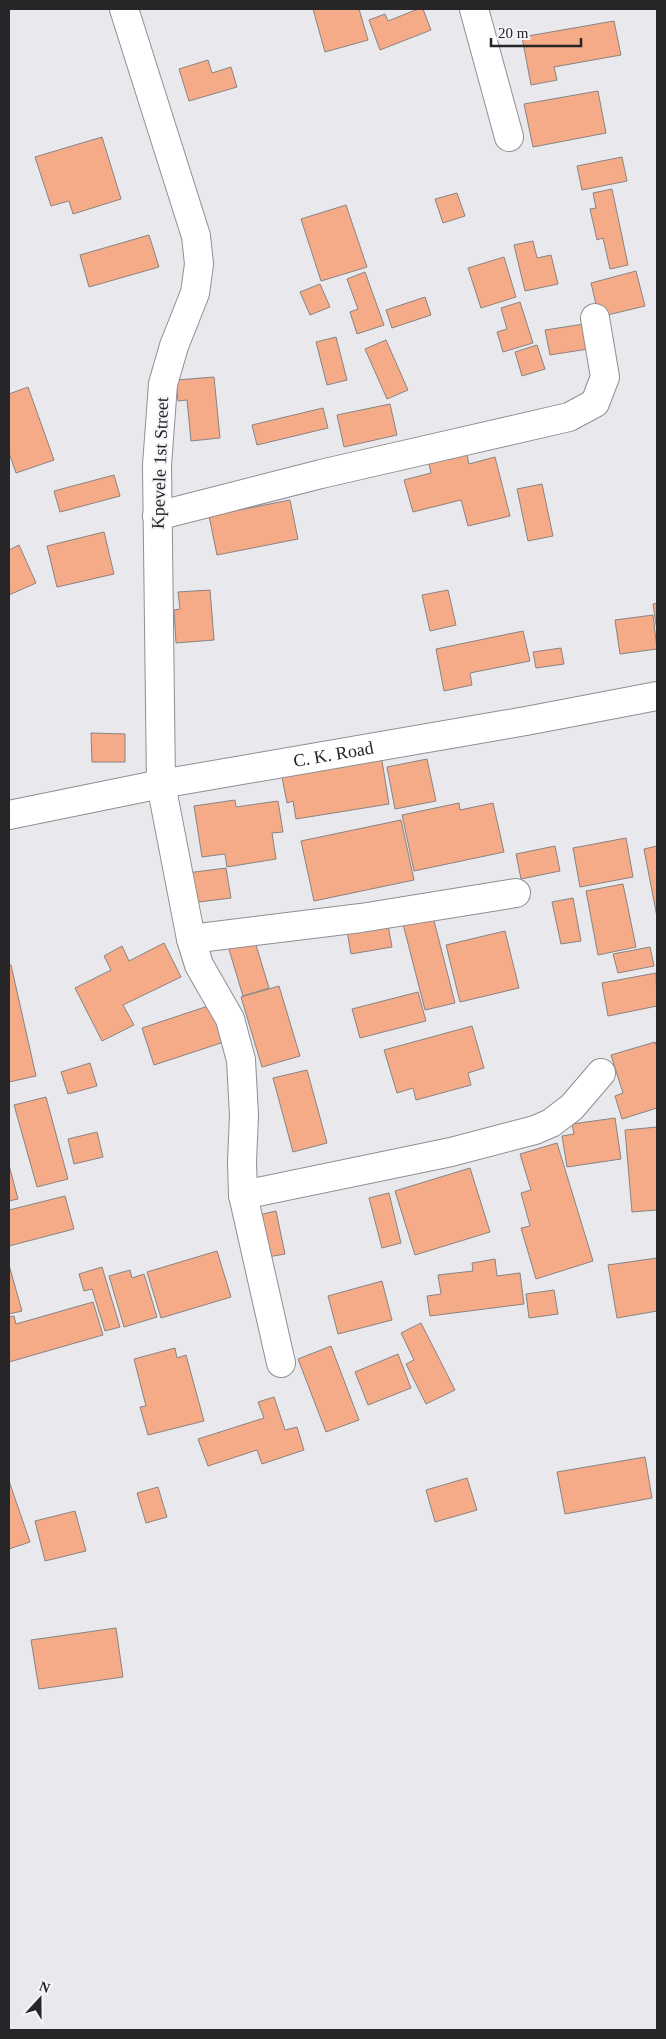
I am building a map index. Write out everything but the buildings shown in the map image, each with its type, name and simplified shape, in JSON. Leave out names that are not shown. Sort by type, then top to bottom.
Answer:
[{"type":"street","name":"Kpevele 1st Street","points":[[124,9],[196,236],[199,264],[195,293],[174,346],[162,384],[157,465],[161,784],[191,939],[199,965],[230,1019],[241,1060],[244,1115],[243,1195],[281,1363]]},
{"type":"street","points":[[474,9],[509,137]]},
{"type":"street","points":[[157,516],[321,474],[569,417],[595,403],[605,377],[595,318]]},
{"type":"street","name":"C. K. Road","points":[[9,815],[161,784],[526,721],[657,696]]},
{"type":"street","points":[[191,939],[361,918],[516,893]]},
{"type":"street","points":[[243,1195],[451,1152],[535,1130],[551,1123],[572,1107],[601,1073]]}]
